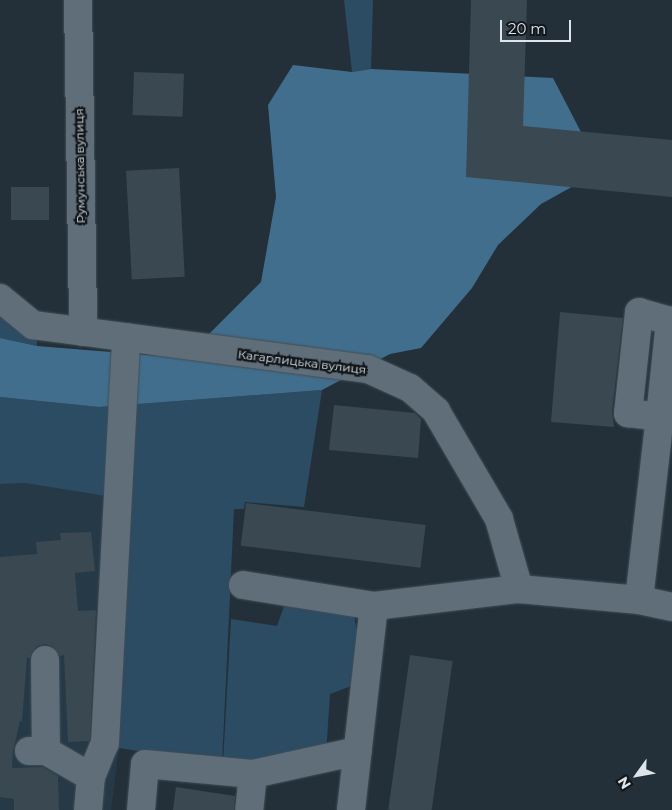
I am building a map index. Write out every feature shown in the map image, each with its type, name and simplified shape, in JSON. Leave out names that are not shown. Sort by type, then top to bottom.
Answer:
[{"type":"street","name":"Румунська вулиця","points":[[78,0],[83,332]]},
{"type":"street","name":"Кагарлицька вулиця","points":[[0,298],[33,325],[368,369],[410,388],[436,411],[499,519],[519,589]]},
{"type":"street","points":[[88,810],[91,777],[105,743],[126,338]]},
{"type":"street","points":[[639,600],[660,417]]},
{"type":"street","points":[[243,585],[374,606],[519,589],[639,600],[671,601]]},
{"type":"street","points":[[351,810],[374,606]]},
{"type":"street","points":[[45,660],[38,751],[91,777]]},
{"type":"street","points":[[141,810],[145,764],[253,774],[358,751]]},
{"type":"street","points":[[249,810],[253,774]]},
{"type":"shaded area","points":[[344,0],[373,0],[371,69],[352,72]]},
{"type":"shaded area","points":[[293,65],[352,72],[371,69],[553,78],[582,134],[577,184],[541,204],[498,245],[472,288],[421,348],[390,354],[322,390],[99,407],[0,397],[0,338],[37,346],[185,358],[261,282],[276,197],[268,105]]},
{"type":"shaded area","points":[[0,285],[36,317],[37,346],[0,338]]},
{"type":"shaded area","points":[[322,390],[304,507],[245,502],[244,509],[234,509],[222,764],[119,748],[130,500],[25,483],[0,484],[0,397],[99,407]]},
{"type":"shaded area","points":[[25,483],[130,500],[119,748],[111,810],[0,810],[0,484]]},
{"type":"shaded area","points":[[287,598],[342,605],[354,617],[358,634],[354,685],[330,694],[326,755],[223,763],[231,619],[277,626]]},
{"type":"building","points":[[471,0],[527,0],[523,126],[672,140],[672,197],[466,177]]},
{"type":"building","points":[[134,72],[184,74],[182,117],[132,115]]},
{"type":"building","points":[[179,168],[185,277],[132,280],[126,171]]},
{"type":"building","points":[[11,187],[49,187],[49,220],[11,220]]},
{"type":"building","points":[[560,312],[623,318],[612,411],[614,427],[551,422]]},
{"type":"building","points":[[334,405],[415,413],[421,419],[418,458],[329,450]]},
{"type":"building","points":[[246,503],[426,525],[420,568],[241,546]]},
{"type":"building","points":[[91,532],[95,571],[75,573],[78,611],[96,610],[90,740],[68,742],[64,655],[60,656],[52,646],[45,644],[37,646],[30,658],[27,658],[22,721],[20,721],[13,751],[12,768],[43,767],[58,776],[59,810],[14,810],[14,799],[0,797],[0,557],[37,554],[36,542],[61,540],[60,533]]},
{"type":"building","points":[[410,655],[453,661],[432,810],[388,809]]},
{"type":"building","points":[[176,787],[235,796],[234,810],[173,810]]}]
